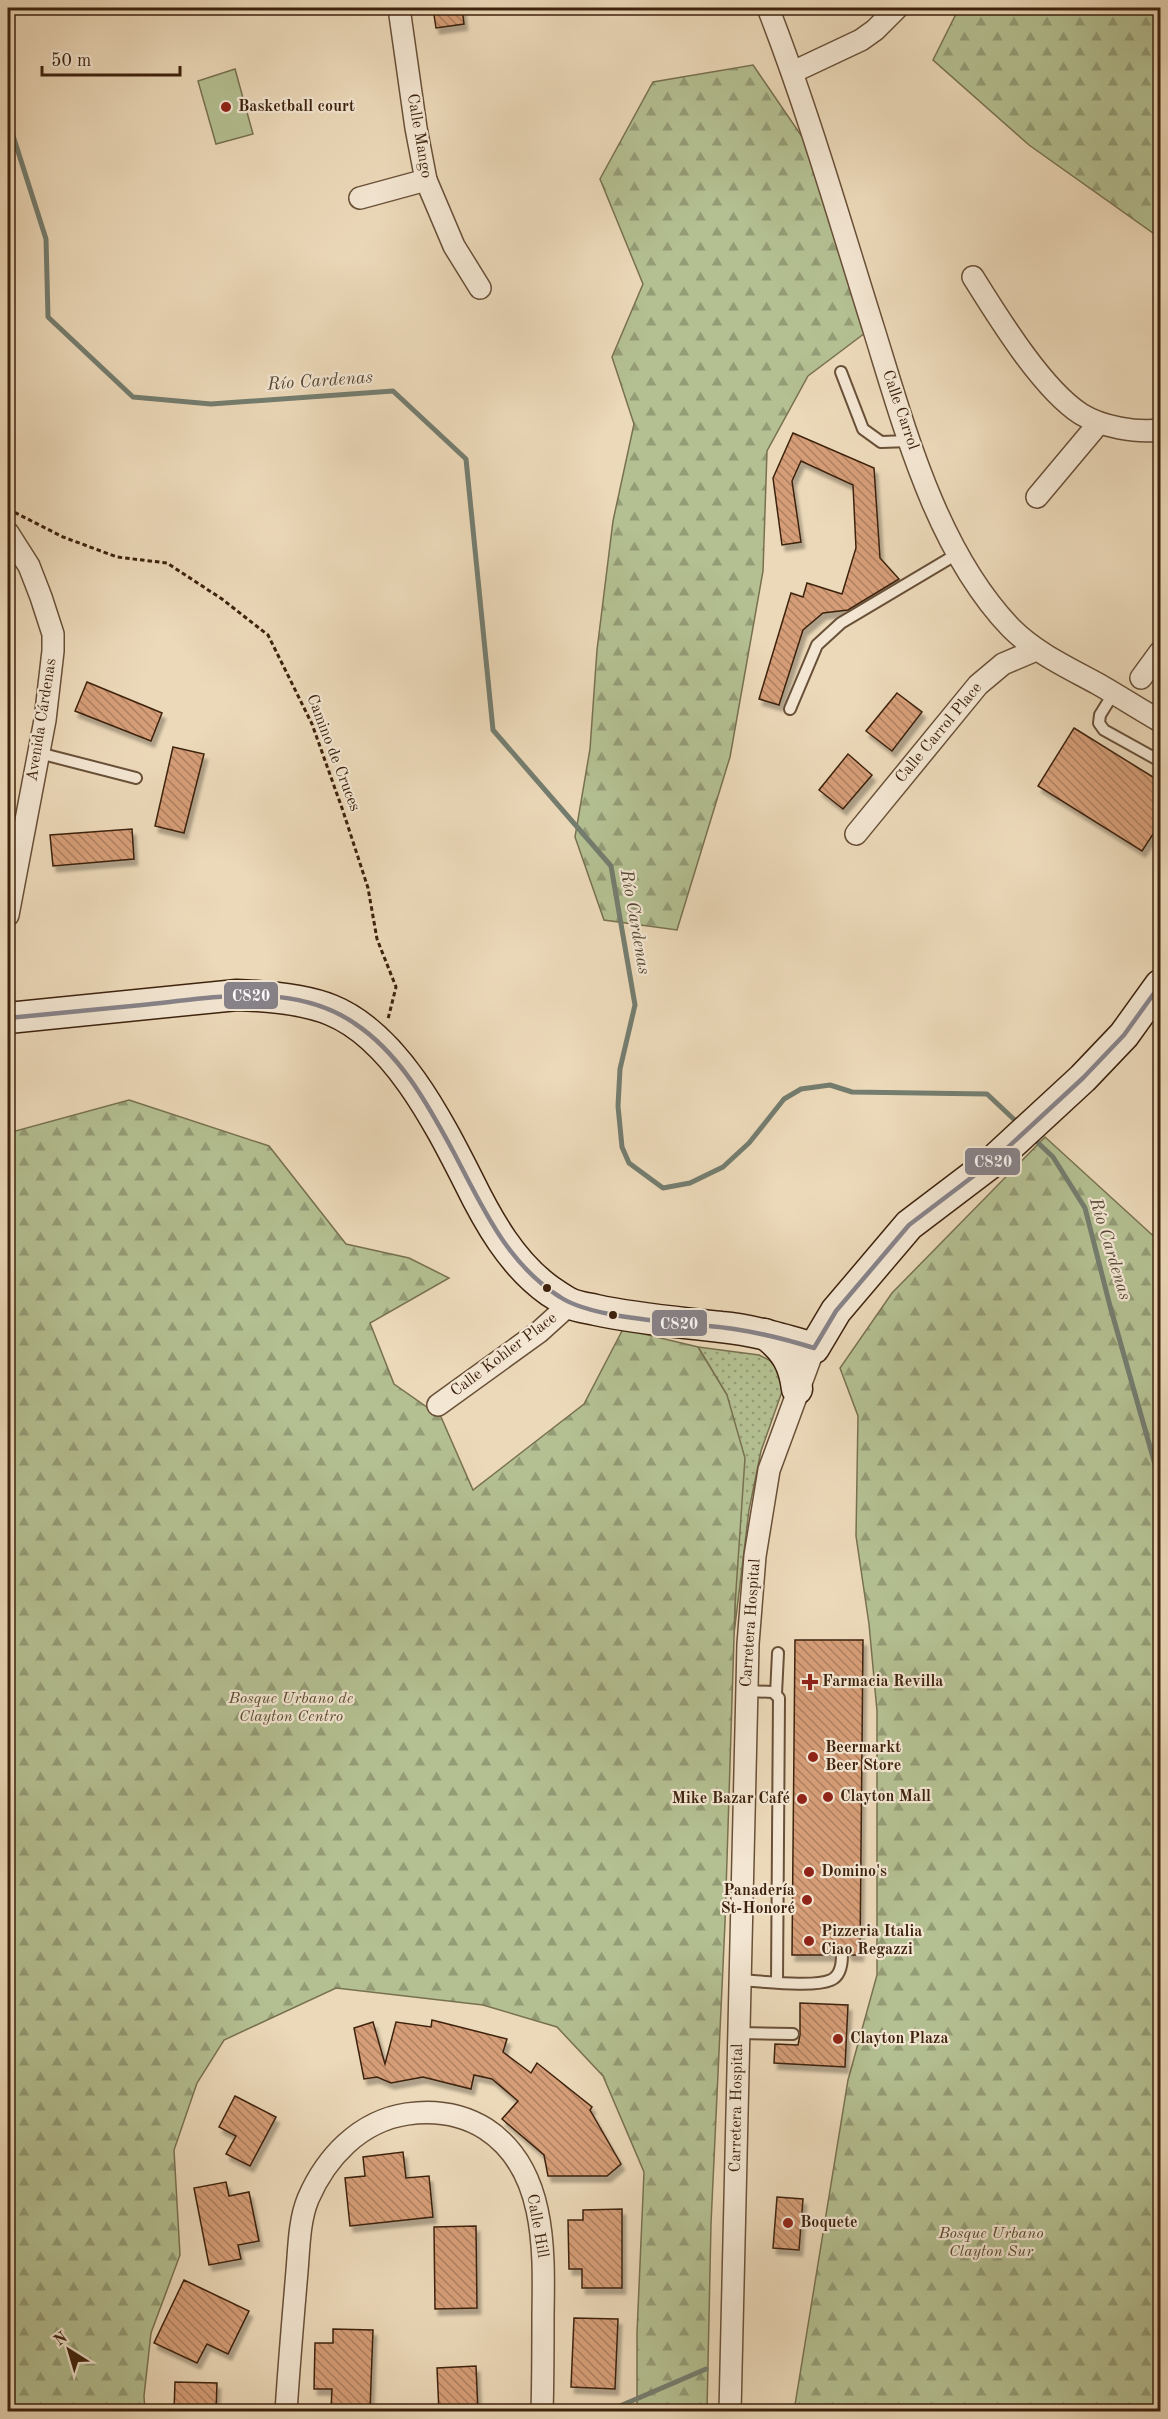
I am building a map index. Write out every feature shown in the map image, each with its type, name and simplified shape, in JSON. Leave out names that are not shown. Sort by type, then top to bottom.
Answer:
[{"type":"street","name":"Calle Mango","points":[[399,8],[416,128],[426,180],[454,246],[480,288]]},
{"type":"street","name":"Calle Carrol","points":[[768,8],[793,72],[910,441],[938,516],[957,555],[993,608],[1036,651],[1161,721]]},
{"type":"street","points":[[793,72],[861,40],[875,30],[897,8]]},
{"type":"street","points":[[360,198],[426,180]]},
{"type":"street","points":[[973,277],[1004,325],[1040,373],[1080,413],[1099,423],[1126,428],[1161,430]]},
{"type":"street","points":[[1036,497],[1099,423]]},
{"type":"street","name":"Avenida Cárdenas","points":[[8,533],[29,566],[53,634],[48,701],[8,915]]},
{"type":"street","name":"Calle Carrol Place","points":[[856,834],[984,679],[1003,664],[1036,651]]},
{"type":"street","points":[[1141,678],[1161,652]]},
{"type":"street","name":"Carretera Hospital","points":[[730,2412],[747,1691],[751,1596],[760,1518],[769,1470],[814,1348],[836,1311],[909,1225],[992,1162],[1083,1078],[1124,1035],[1161,985]]},
{"type":"street","points":[[8,1018],[237,995],[264,996],[330,1010],[352,1022],[396,1062],[428,1105],[484,1214],[518,1262],[533,1277],[570,1304],[663,1321],[765,1334],[814,1348]]},
{"type":"street","name":"Calle Kohler Place","points":[[438,1405],[539,1332],[570,1304]]},
{"type":"street","points":[[765,1334],[802,1330],[836,1311]]},
{"type":"street","points":[[765,1334],[780,1346],[791,1361],[797,1389]]},
{"type":"street","name":"Calle Hill","points":[[286,2412],[301,2231],[308,2200],[326,2166],[353,2137],[387,2119],[426,2112],[466,2118],[499,2138],[514,2154],[529,2182],[537,2206],[543,2252],[542,2412]]},
{"type":"lane","points":[[842,372],[863,429],[881,442],[910,441]]},
{"type":"lane","points":[[790,709],[817,645],[828,634],[842,623],[957,555]]},
{"type":"lane","points":[[1113,694],[1100,715],[1099,723],[1104,730],[1161,760]]},
{"type":"lane","points":[[39,753],[136,778]]},
{"type":"lane","points":[[777,1981],[779,1698],[776,1694],[778,1653]]},
{"type":"lane","points":[[747,1691],[776,1694]]},
{"type":"lane","points":[[740,1980],[816,1983],[831,1980],[841,1968],[843,1955]]},
{"type":"lane","points":[[738,2033],[793,2034]]},
{"type":"path","name":"Camino de Cruces","points":[[8,509],[63,537],[117,557],[167,562],[222,599],[268,635],[312,724],[344,811],[368,888],[377,939],[396,987],[386,1028]]},
{"type":"green space","points":[[959,8],[1160,8],[1160,238],[1029,145],[933,60]]},
{"type":"green space","points":[[753,65],[835,185],[865,333],[808,376],[767,451],[763,571],[730,757],[677,930],[604,920],[575,837],[590,749],[597,650],[613,521],[634,424],[612,357],[643,284],[600,179],[653,82]]},
{"type":"green space","name":"Basketball court","points":[[235,69],[253,134],[216,144],[198,81]]},
{"type":"green space","name":"Bosque Urbano de Clayton Centro","points":[[129,1100],[269,1146],[346,1244],[409,1258],[449,1278],[370,1323],[394,1384],[441,1417],[473,1490],[584,1404],[623,1329],[698,1347],[727,1395],[745,1458],[735,1605],[725,1923],[711,2224],[707,2411],[637,2411],[637,2333],[644,2172],[603,2076],[557,2027],[483,2005],[336,1988],[224,2040],[197,2083],[174,2150],[180,2255],[151,2333],[144,2396],[145,2411],[8,2412],[8,1133]]},
{"type":"green space","name":"Bosque Urbano Clayton Sur","points":[[1045,1137],[1160,1242],[1160,2411],[794,2411],[848,2080],[877,1975],[877,1711],[869,1624],[856,1536],[858,1416],[840,1368],[892,1293]]},
{"type":"green space","points":[[698,1347],[759,1355],[779,1365],[785,1383],[761,1451],[749,1510],[734,1634],[735,1605],[727,1395]]},
{"type":"building","points":[[433,8],[462,8],[464,24],[436,28]]},
{"type":"building","points":[[793,433],[874,468],[880,558],[899,579],[848,610],[823,613],[803,630],[779,705],[759,699],[791,593],[803,597],[807,583],[842,594],[856,548],[853,485],[801,461],[792,481],[801,542],[782,545],[773,478]]},
{"type":"building","points":[[87,682],[162,713],[151,741],[75,711]]},
{"type":"building","points":[[897,693],[922,712],[892,751],[866,731]]},
{"type":"building","points":[[1074,728],[1161,782],[1161,822],[1142,851],[1038,786]]},
{"type":"building","points":[[173,747],[204,754],[184,833],[155,826]]},
{"type":"building","points":[[848,754],[872,775],[843,809],[819,790]]},
{"type":"building","points":[[132,829],[134,859],[53,866],[50,835]]},
{"type":"building","name":"Clayton Mall","points":[[795,1640],[863,1640],[860,1955],[849,1955],[846,1949],[842,1948],[836,1951],[835,1955],[792,1955]]},
{"type":"building","name":"Clayton Plaza","points":[[800,2003],[848,2005],[845,2067],[774,2063],[775,2044],[798,2045]]},
{"type":"building","points":[[432,2020],[507,2039],[503,2052],[531,2073],[537,2063],[592,2107],[590,2110],[621,2164],[607,2176],[548,2176],[544,2155],[502,2119],[518,2101],[492,2079],[474,2075],[471,2089],[423,2077],[391,2083],[377,2077],[364,2079],[354,2028],[373,2022],[385,2064],[396,2022],[431,2027]]},
{"type":"building","points":[[235,2096],[276,2117],[250,2166],[226,2154],[236,2136],[219,2127]]},
{"type":"building","points":[[403,2152],[406,2178],[429,2176],[433,2217],[350,2226],[345,2178],[365,2176],[363,2157]]},
{"type":"building","points":[[226,2182],[229,2196],[249,2192],[259,2241],[238,2245],[241,2259],[209,2265],[194,2188]]},
{"type":"building","name":"Boquete","points":[[777,2197],[803,2199],[799,2250],[773,2248]]},
{"type":"building","points":[[622,2209],[622,2288],[582,2288],[582,2269],[569,2269],[568,2220],[583,2220],[583,2210]]},
{"type":"building","points":[[476,2226],[477,2308],[435,2309],[434,2227]]},
{"type":"building","points":[[184,2280],[249,2311],[228,2354],[207,2344],[197,2363],[154,2343]]},
{"type":"building","points":[[574,2318],[618,2319],[615,2389],[571,2387]]},
{"type":"building","points":[[333,2329],[373,2330],[370,2410],[331,2409],[332,2389],[314,2389],[315,2343],[333,2343]]},
{"type":"building","points":[[476,2366],[478,2412],[439,2412],[437,2368]]},
{"type":"building","points":[[175,2382],[217,2383],[216,2412],[174,2412]]},
{"type":"waterway","name":"Río Cardenas","points":[[8,120],[46,239],[48,317],[133,397],[211,404],[393,391],[466,459],[493,730],[611,866],[635,1005],[620,1069],[618,1106],[622,1147],[629,1163],[663,1188],[690,1183],[723,1167],[749,1143],[784,1099],[801,1089],[830,1085],[852,1092],[987,1094],[1020,1125]]},
{"type":"waterway","name":"Río Cardenas","points":[[1033,1138],[1053,1157],[1085,1208],[1160,1482]]},
{"type":"waterway","points":[[606,2412],[706,2369]]},
{"type":"transit line","name":"C820","points":[[8,1018],[196,999],[251,996],[305,1001],[330,1010],[370,1035],[399,1065],[423,1098],[497,1232],[525,1268],[560,1297],[576,1305],[619,1316],[744,1331],[814,1348],[836,1311],[909,1225],[992,1162],[1083,1078],[1124,1035],[1160,985]]},
{"type":"place","name":"Basketball court","points":[[226,107]]},
{"type":"place","name":"Farmacia Revilla","points":[[810,1682]]},
{"type":"place","name":"Beermarkt Beer Store","points":[[813,1757]]},
{"type":"place","name":"Clayton Mall","points":[[828,1797]]},
{"type":"place","name":"Mike Bazar Café","points":[[802,1799]]},
{"type":"place","name":"Domino's","points":[[809,1872]]},
{"type":"place","name":"Panadería St-Honoré","points":[[807,1900]]},
{"type":"place","name":"Pizzeria Italia Ciao Regazzi","points":[[809,1941]]},
{"type":"place","name":"Clayton Plaza","points":[[838,2039]]},
{"type":"place","name":"Boquete","points":[[788,2223]]}]
